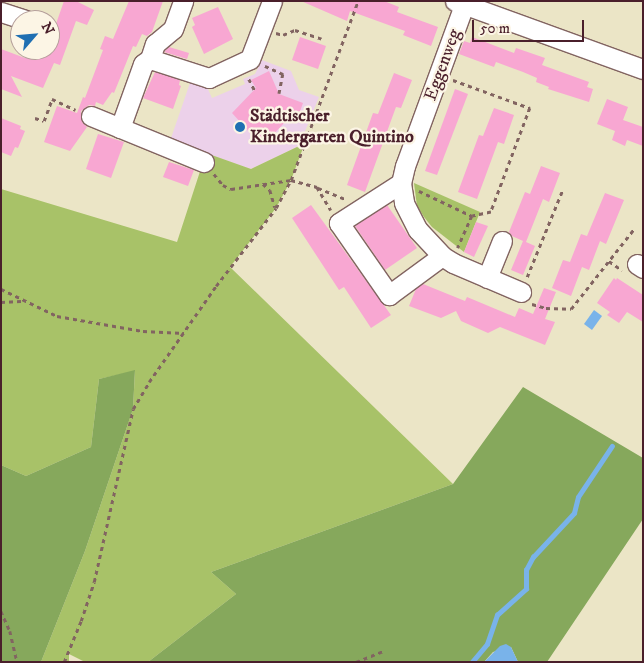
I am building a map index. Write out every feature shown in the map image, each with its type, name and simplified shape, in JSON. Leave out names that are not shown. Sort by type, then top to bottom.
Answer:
[{"type":"street","points":[[120,128],[143,64],[150,59],[155,44],[173,29],[183,1]]},
{"type":"street","points":[[150,59],[209,78],[250,59],[272,1]]},
{"type":"street","points":[[460,3],[643,69]]},
{"type":"street","name":"Eggenweg","points":[[401,182],[440,75],[460,3]]},
{"type":"street","points":[[91,116],[204,162]]},
{"type":"street","points":[[442,256],[389,295],[339,223],[361,206],[401,182],[406,208],[412,221],[424,239],[442,256],[521,292]]},
{"type":"street","points":[[487,278],[502,240]]},
{"type":"path","points":[[64,662],[81,621],[94,582],[133,409],[149,382],[230,267],[276,208],[291,180],[358,1]]},
{"type":"path","points":[[263,28],[283,35],[295,30],[322,39]]},
{"type":"path","points":[[250,59],[283,74],[279,94]]},
{"type":"path","points":[[401,182],[472,216],[491,212],[530,108],[440,75]]},
{"type":"path","points":[[249,79],[255,91]]},
{"type":"path","points":[[35,118],[44,121],[52,99],[91,116]]},
{"type":"path","points":[[204,162],[223,184],[231,189],[291,180],[317,187],[361,206]]},
{"type":"path","points":[[263,184],[270,190],[276,208]]},
{"type":"path","points":[[317,187],[339,223]]},
{"type":"path","points":[[563,189],[518,299],[546,308],[571,308],[634,229]]},
{"type":"path","points":[[460,243],[472,216]]},
{"type":"path","points":[[1,289],[57,316],[143,331],[184,333]]},
{"type":"path","points":[[1,302],[21,300]]},
{"type":"path","points":[[1,611],[10,631],[17,662]]},
{"type":"path","points":[[356,662],[383,650]]},
{"type":"shaded area","name":"Städtischer Kindergarten Quintino","points":[[262,60],[291,71],[299,90],[319,97],[299,146],[251,169],[170,141],[191,80],[206,85],[212,98],[245,84],[243,79],[255,74]]},
{"type":"green space","points":[[299,146],[303,148],[291,180],[276,208],[230,267],[453,484],[211,572],[236,594],[148,662],[85,662],[69,654],[69,662],[41,662],[85,551],[133,409],[135,371],[99,379],[91,447],[26,476],[1,465],[1,189],[177,242],[206,153],[251,169]]},
{"type":"green space","points":[[414,183],[480,212],[464,252],[432,227],[424,217],[417,206]]},
{"type":"green space","points":[[135,370],[133,409],[85,551],[41,662],[1,662],[1,465],[26,476],[91,447],[99,379]]},
{"type":"green space","points":[[523,387],[643,458],[643,519],[547,662],[518,662],[511,647],[493,652],[484,662],[148,662],[236,594],[211,572],[453,484]]},
{"type":"water","points":[[594,310],[602,316],[592,330],[584,324]]},
{"type":"water","points":[[506,644],[511,647],[518,662],[484,662],[500,646]]},
{"type":"building","points":[[64,1],[76,1],[94,10],[87,25],[76,21],[60,65],[54,63],[43,88],[11,76],[22,97],[1,89],[1,49],[10,52],[10,60],[60,60],[60,12]]},
{"type":"building","points":[[129,1],[163,1],[152,32],[147,36],[142,34],[136,47],[133,46],[114,93],[112,92],[103,105],[96,102],[95,106],[89,105],[81,111],[82,122],[87,127],[70,151],[44,142],[57,106],[77,113],[83,97],[85,98],[103,50],[100,49],[105,36],[113,39]]},
{"type":"building","points":[[301,1],[384,1],[399,7],[397,12],[438,27],[431,46],[403,35],[405,31],[350,11],[347,21]]},
{"type":"building","points":[[218,7],[233,39],[204,54],[192,27],[195,25],[192,18]]},
{"type":"building","points":[[300,37],[326,46],[318,69],[292,60]]},
{"type":"building","points":[[472,37],[514,53],[516,48],[545,58],[542,65],[589,82],[587,87],[593,89],[589,102],[548,89],[549,87],[536,82],[537,78],[496,62],[494,67],[459,54],[464,41],[470,43]]},
{"type":"building","points":[[169,47],[189,53],[187,59],[164,52]]},
{"type":"building","points":[[269,71],[279,94],[303,103],[297,120],[289,118],[265,143],[254,133],[252,135],[232,113],[256,88],[251,80]]},
{"type":"building","points":[[155,72],[180,80],[179,85],[181,86],[173,109],[143,98]]},
{"type":"building","points":[[394,73],[412,80],[401,108],[396,107],[365,192],[347,185],[373,113],[378,114]]},
{"type":"building","points":[[455,89],[468,94],[437,175],[425,171]]},
{"type":"building","points":[[607,99],[628,107],[623,120],[643,127],[643,146],[627,140],[625,146],[612,140],[615,131],[597,124]]},
{"type":"building","points":[[494,108],[514,115],[504,144],[498,142],[477,199],[458,192],[479,135],[483,136]]},
{"type":"building","points":[[1,118],[21,126],[20,129],[25,131],[18,148],[15,147],[11,156],[1,152]]},
{"type":"building","points":[[98,134],[124,142],[111,178],[86,169]]},
{"type":"building","points":[[169,162],[194,170],[188,186],[163,177]]},
{"type":"building","points":[[541,166],[560,173],[549,202],[543,199],[526,242],[535,246],[523,275],[511,270],[523,241],[512,236],[509,232],[525,192],[530,194]]},
{"type":"building","points":[[605,193],[624,200],[606,244],[600,241],[589,270],[582,267],[571,296],[552,288],[563,260],[570,262],[581,234],[587,236]]},
{"type":"building","points":[[311,205],[391,315],[371,328],[344,287],[339,290],[292,218]]},
{"type":"building","points":[[387,205],[417,248],[385,270],[355,226]]},
{"type":"building","points":[[476,222],[488,226],[474,257],[464,252]]},
{"type":"building","points":[[614,278],[616,280],[617,278],[643,295],[643,322],[627,312],[619,323],[607,315],[610,312],[597,303]]},
{"type":"building","points":[[423,284],[465,301],[467,297],[515,317],[519,308],[533,314],[544,288],[556,292],[545,319],[555,322],[545,345],[500,327],[488,333],[461,321],[456,311],[441,318],[409,306],[416,289]]},
{"type":"waterway","points":[[472,662],[487,644],[497,615],[526,589],[526,570],[533,557],[574,513],[578,497],[612,446]]},
{"type":"place","name":"Städtischer Kindergarten Quintino","points":[[240,127]]}]
